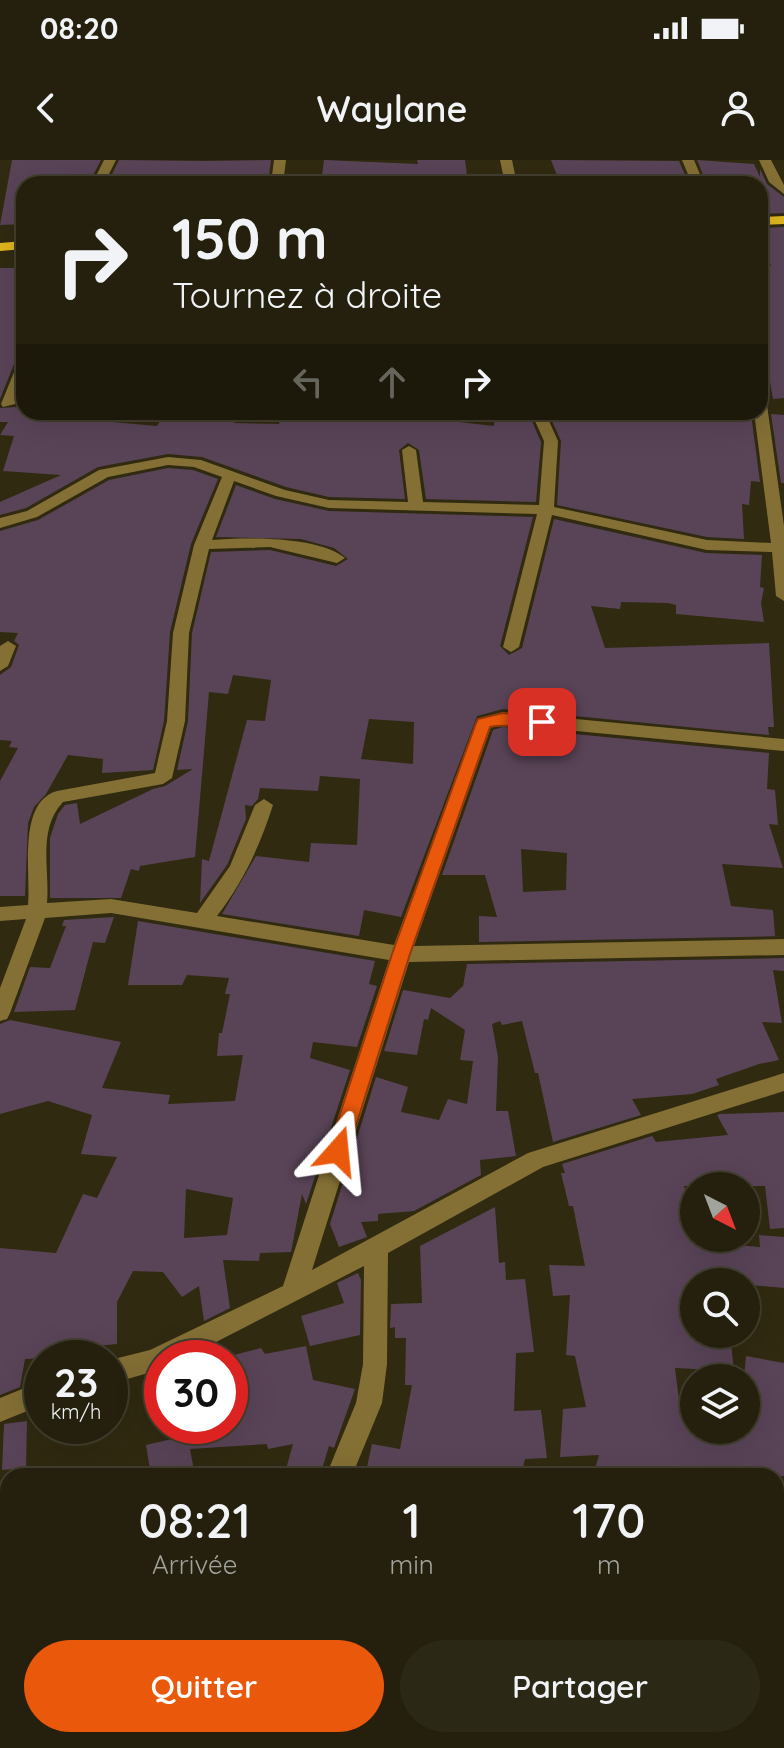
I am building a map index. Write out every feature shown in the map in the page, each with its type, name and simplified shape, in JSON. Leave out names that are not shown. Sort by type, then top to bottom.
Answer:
[{"type":"street","points":[[765,160],[773,180],[784,191]]},
{"type":"street","points":[[8,404],[16,384]]},
{"type":"street","points":[[511,647],[546,510],[551,441],[542,420]]},
{"type":"street","points":[[762,420],[782,548],[784,596]]},
{"type":"street","points":[[409,450],[416,508]]},
{"type":"street","points":[[0,523],[32,514],[104,473],[168,461],[196,463],[281,493],[329,504],[546,510],[707,545],[782,548]]},
{"type":"street","points":[[768,463],[784,464]]},
{"type":"street","points":[[0,1013],[37,912],[36,844],[50,803],[57,797],[163,778],[176,721],[181,633],[202,545],[230,474]]},
{"type":"street","points":[[202,545],[259,540],[292,545],[337,558]]},
{"type":"street","points":[[0,666],[8,646]]},
{"type":"street","points":[[293,1293],[401,954],[484,723],[503,718],[784,745]]},
{"type":"street","points":[[202,921],[238,874],[253,843],[264,805]]},
{"type":"street","points":[[0,914],[111,906],[401,954],[784,947]]},
{"type":"street","points":[[128,1367],[153,1361],[293,1293],[536,1160],[784,1082]]},
{"type":"street","points":[[345,1468],[371,1390],[375,1364],[376,1248]]},
{"type":"street","points":[[0,1410],[24,1400]]},
{"type":"building","points":[[12,160],[101,160],[93,176],[16,176],[16,224],[0,225]]},
{"type":"building","points":[[119,160],[271,160],[269,176],[111,176]]},
{"type":"building","points":[[324,160],[418,164],[417,160],[465,160],[467,176],[322,176]]},
{"type":"building","points":[[551,160],[679,161],[686,176],[557,176]]},
{"type":"building","points":[[697,160],[754,164],[760,176],[704,176]]},
{"type":"building","points":[[768,185],[784,197],[784,213],[768,214]]},
{"type":"building","points":[[784,227],[784,398],[773,399],[768,370],[768,266],[771,266],[768,259],[768,228]]},
{"type":"building","points":[[0,268],[16,268],[16,362],[0,399]]},
{"type":"building","points":[[16,407],[16,420],[113,420],[157,426],[161,420],[235,420],[234,423],[279,424],[280,420],[450,420],[494,426],[495,420],[531,420],[541,442],[536,502],[426,499],[419,450],[408,443],[399,450],[405,499],[329,497],[286,487],[202,457],[168,454],[98,467],[26,508],[0,515],[0,502],[61,475],[3,471],[14,436],[0,435],[8,422],[0,422],[0,408]]},
{"type":"building","points":[[771,414],[784,415],[784,483],[781,483]]},
{"type":"building","points":[[552,420],[752,420],[760,482],[751,481],[749,505],[742,504],[744,539],[707,537],[557,505],[561,441]]},
{"type":"building","points":[[168,468],[193,470],[218,479],[191,544],[170,632],[164,721],[153,770],[102,773],[103,759],[68,755],[46,794],[34,807],[28,823],[25,896],[0,896],[0,781],[18,748],[9,747],[12,741],[0,740],[0,675],[11,667],[19,645],[14,641],[18,633],[0,632],[0,531],[38,520],[109,480]]},
{"type":"building","points":[[236,485],[275,499],[329,511],[533,517],[500,646],[509,655],[522,648],[554,519],[706,553],[762,555],[760,587],[764,588],[761,603],[764,622],[676,614],[676,605],[668,603],[621,602],[620,609],[591,606],[605,648],[769,643],[774,727],[768,727],[769,735],[503,709],[477,716],[401,917],[364,910],[359,936],[222,914],[256,856],[309,862],[311,843],[357,845],[360,779],[320,776],[318,791],[260,788],[258,799],[252,806],[245,805],[246,819],[227,865],[200,903],[202,859],[209,861],[247,720],[265,721],[271,680],[233,675],[228,694],[209,692],[195,857],[140,866],[139,871],[131,869],[121,898],[50,898],[50,838],[58,814],[65,805],[77,803],[80,824],[165,786],[193,769],[177,770],[188,721],[192,633],[211,552],[270,550],[336,566],[348,559],[334,548],[301,539],[216,537]],"holes":[[[369,719],[414,722],[413,764],[361,759]]]},
{"type":"building","points":[[503,727],[769,753],[767,789],[775,790],[778,825],[769,824],[783,868],[722,864],[731,906],[773,910],[775,936],[784,936],[479,942],[479,916],[497,917],[485,875],[442,875],[493,730]],"holes":[[[521,849],[567,853],[566,890],[523,892]]]},
{"type":"building","points":[[114,917],[105,943],[93,942],[75,1010],[14,1012],[30,967],[50,968],[66,926],[62,926],[64,920]]},
{"type":"building","points":[[138,921],[375,961],[369,984],[377,986],[357,1047],[313,1042],[310,1058],[350,1070],[306,1204],[302,1194],[291,1252],[260,1253],[259,1261],[223,1260],[230,1308],[204,1321],[199,1286],[182,1297],[163,1272],[133,1271],[117,1302],[117,1340],[24,1340],[20,1387],[0,1395],[0,1248],[56,1253],[83,1194],[97,1198],[117,1157],[81,1154],[92,1115],[48,1101],[0,1114],[0,1024],[10,1020],[121,1042],[102,1088],[170,1095],[168,1104],[235,1101],[243,1055],[217,1056],[219,1033],[222,1033],[230,994],[225,994],[229,978],[187,975],[182,985],[128,985]],"holes":[[[186,1189],[233,1198],[227,1235],[184,1238]]]},
{"type":"building","points":[[784,958],[784,971],[773,970],[782,1023],[762,1022],[779,1060],[716,1079],[719,1085],[692,1094],[632,1099],[641,1115],[553,1142],[538,1073],[535,1073],[522,1021],[492,1024],[498,1057],[496,1111],[508,1111],[516,1156],[480,1160],[481,1175],[414,1211],[378,1214],[378,1221],[361,1222],[367,1237],[339,1247],[330,1224],[376,1077],[408,1087],[401,1112],[439,1120],[448,1099],[467,1104],[473,1061],[460,1060],[465,1030],[431,1008],[428,1020],[424,1019],[417,1055],[384,1051],[403,990],[450,998],[463,986],[467,964]]},
{"type":"building","points":[[784,1112],[784,1228],[770,1229],[765,1186],[760,1186],[760,1172],[680,1172],[680,1252],[760,1252],[760,1235],[784,1237],[784,1288],[760,1286],[760,1268],[680,1268],[680,1348],[732,1348],[733,1364],[680,1364],[680,1368],[675,1368],[680,1444],[760,1444],[760,1364],[745,1364],[746,1356],[784,1363],[784,1468],[595,1468],[599,1455],[560,1457],[563,1409],[586,1407],[575,1356],[566,1355],[570,1295],[553,1296],[549,1265],[585,1266],[573,1206],[569,1206],[561,1173],[565,1173],[562,1164],[652,1136],[656,1142],[728,1135],[717,1115]]},
{"type":"building","points":[[495,1207],[499,1263],[505,1262],[506,1280],[525,1279],[534,1352],[516,1353],[514,1411],[541,1410],[547,1458],[525,1459],[523,1468],[367,1468],[372,1444],[400,1449],[412,1385],[405,1385],[406,1338],[395,1338],[395,1327],[390,1328],[391,1304],[422,1303],[420,1246]]},
{"type":"building","points":[[358,1273],[361,1280],[360,1335],[310,1346],[301,1316],[344,1303],[337,1283]]},
{"type":"building","points":[[306,1346],[313,1380],[355,1389],[334,1448],[329,1446],[322,1468],[286,1468],[293,1444],[268,1449],[267,1444],[190,1449],[194,1468],[150,1468],[146,1445],[248,1444],[248,1351],[261,1348],[265,1354]]},
{"type":"building","points":[[24,1421],[26,1468],[2,1468],[4,1424]]},
{"type":"route","points":[[338,1151],[401,954],[484,723],[503,718],[542,722]]}]
